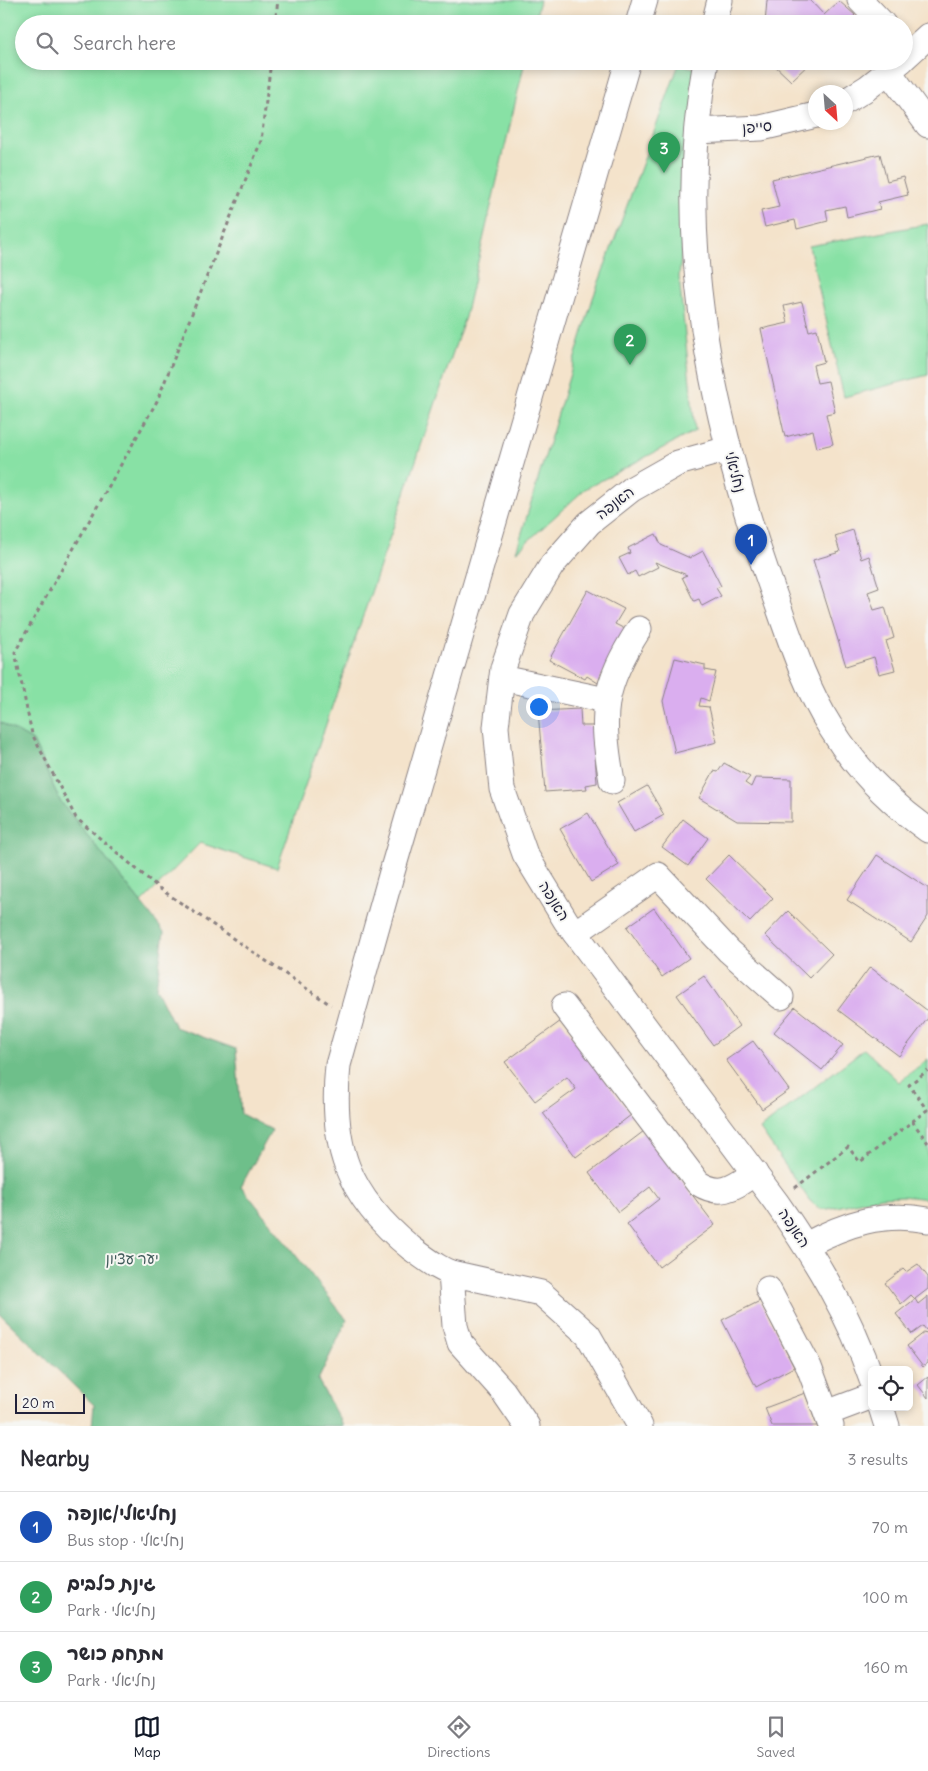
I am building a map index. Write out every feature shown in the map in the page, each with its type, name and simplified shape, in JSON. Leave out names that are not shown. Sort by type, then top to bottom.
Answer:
[{"type":"street","points":[[641,15],[645,0]]},
{"type":"street","points":[[716,15],[720,0]]},
{"type":"street","points":[[860,0],[874,15]]},
{"type":"street","points":[[913,50],[928,36]]},
{"type":"street","points":[[625,70],[350,1019],[338,1065],[335,1095],[336,1123],[341,1148],[349,1172],[361,1195],[376,1216],[416,1252],[458,1275],[541,1293],[588,1335],[640,1426]]},
{"type":"street","name":"נחליאלי","points":[[705,70],[697,131],[694,212],[699,296],[707,354],[728,449],[755,541],[813,697],[831,728],[852,760],[878,789],[928,830]]},
{"type":"street","points":[[853,96],[890,70]]},
{"type":"street","points":[[901,70],[928,125]]},
{"type":"street","name":"סייפן","points":[[697,131],[761,128],[808,117]]},
{"type":"street","name":"האנפה","points":[[728,449],[678,463],[632,489],[589,524],[552,565],[522,614],[503,668],[496,727],[502,789],[525,854],[575,933],[755,1173],[806,1245],[828,1281],[851,1328],[868,1370]]},
{"type":"street","points":[[612,781],[604,730],[606,700],[617,665],[639,629]]},
{"type":"street","points":[[502,678],[606,700]]},
{"type":"street","points":[[575,933],[658,875],[729,951],[781,997]]},
{"type":"street","points":[[564,1006],[698,1183],[710,1190],[722,1191],[735,1186],[755,1173]]},
{"type":"street","points":[[806,1245],[828,1233],[871,1219],[892,1216],[928,1220]]},
{"type":"street","points":[[458,1275],[455,1326],[460,1343],[503,1391],[527,1426]]},
{"type":"street","points":[[768,1289],[809,1367],[829,1419],[868,1398]]},
{"type":"street","points":[[882,1411],[886,1426]]},
{"type":"path","points":[[277,15],[278,0]]},
{"type":"path","points":[[270,70],[261,141],[157,401],[15,652],[32,734],[76,818],[160,888],[350,1019]]},
{"type":"path","points":[[776,1202],[848,1147],[860,1162],[927,1110],[909,1085],[928,1070]]},
{"type":"path","points":[[912,1122],[928,1143]]},
{"type":"green space","points":[[0,0],[540,0],[536,15],[15,15],[15,70],[523,70],[465,317],[277,868],[200,843],[141,903],[60,801],[33,741],[0,722]]},
{"type":"green space","points":[[677,70],[701,70],[679,277],[695,431],[585,489],[516,552],[593,298]]},
{"type":"green space","points":[[928,224],[928,375],[844,397],[809,246]]},
{"type":"green space","name":"יער עציון","points":[[0,722],[33,741],[60,801],[164,932],[156,988],[175,1027],[236,1049],[241,1114],[272,1130],[241,1186],[347,1320],[318,1380],[343,1426],[92,1426],[94,1405],[0,1314]]},
{"type":"green space","points":[[864,1049],[899,1082],[928,1059],[928,1199],[902,1196],[881,1197],[828,1209],[820,1209],[810,1201],[760,1129]]},
{"type":"building","points":[[767,0],[810,0],[824,15],[766,15]]},
{"type":"building","points":[[839,1],[855,15],[824,15]]},
{"type":"building","points":[[779,70],[803,70],[791,81]]},
{"type":"building","points":[[880,154],[887,181],[903,177],[908,195],[878,202],[880,209],[847,217],[845,206],[826,210],[828,221],[797,229],[795,220],[765,227],[761,211],[779,207],[772,179]]},
{"type":"building","points":[[802,302],[809,331],[817,329],[824,362],[813,365],[817,383],[828,381],[835,412],[826,414],[833,444],[817,448],[813,430],[785,437],[761,329],[788,323],[784,306]]},
{"type":"building","points":[[853,530],[861,559],[869,556],[879,588],[868,592],[874,610],[885,607],[894,638],[886,641],[895,670],[879,674],[874,657],[846,666],[813,560],[840,552],[835,536]]},
{"type":"building","points":[[656,534],[661,545],[690,558],[703,551],[721,586],[716,588],[721,596],[702,606],[699,599],[694,601],[682,577],[687,575],[655,562],[658,567],[638,577],[635,571],[628,575],[619,558],[630,553],[628,548]]},
{"type":"building","points":[[588,590],[624,609],[615,624],[627,630],[598,683],[587,676],[585,679],[549,660]]},
{"type":"building","points":[[675,658],[705,665],[705,670],[716,672],[709,701],[701,698],[699,706],[709,707],[717,742],[675,753],[663,701]]},
{"type":"building","points":[[580,709],[581,726],[593,726],[597,783],[586,785],[587,789],[545,792],[538,711]]},
{"type":"building","points":[[724,763],[750,777],[745,783],[751,787],[755,778],[791,779],[791,822],[737,821],[699,798],[714,771],[718,772]]},
{"type":"building","points":[[647,786],[664,815],[634,832],[617,803]]},
{"type":"building","points":[[588,813],[619,865],[591,882],[560,829]]},
{"type":"building","points":[[683,819],[708,838],[688,866],[662,847]]},
{"type":"building","points":[[729,855],[773,898],[750,922],[706,879]]},
{"type":"building","points":[[877,855],[928,888],[928,916],[911,942],[847,900]]},
{"type":"building","points":[[654,908],[689,958],[662,977],[627,927]]},
{"type":"building","points":[[788,911],[832,954],[809,978],[765,935]]},
{"type":"building","points":[[870,967],[928,1011],[928,1018],[899,1056],[838,1010]]},
{"type":"building","points":[[704,976],[739,1026],[713,1045],[677,995]]},
{"type":"building","points":[[795,1007],[843,1045],[822,1070],[774,1032]]},
{"type":"building","points":[[561,1021],[631,1115],[576,1157],[543,1113],[576,1089],[567,1077],[535,1101],[505,1062]]},
{"type":"building","points":[[753,1041],[789,1090],[762,1109],[726,1060]]},
{"type":"building","points":[[644,1131],[715,1225],[659,1267],[627,1224],[659,1199],[650,1187],[618,1212],[589,1173]]},
{"type":"building","points":[[918,1264],[928,1277],[928,1289],[915,1299],[911,1295],[901,1304],[885,1283],[903,1269],[906,1272]]},
{"type":"building","points":[[928,1296],[928,1329],[926,1330],[923,1326],[912,1334],[896,1314],[915,1299],[918,1304]]},
{"type":"building","points":[[760,1301],[794,1367],[756,1387],[722,1320]]},
{"type":"building","points":[[925,1332],[928,1335],[928,1363],[923,1367],[907,1346]]},
{"type":"building","points":[[928,1377],[928,1398],[918,1385]]},
{"type":"building","points":[[805,1393],[817,1426],[772,1426],[765,1408]]},
{"type":"place","name":"מתחם כושר","points":[[664,173]]},
{"type":"place","name":"גינת כלבים","points":[[630,365]]},
{"type":"place","name":"נחליאלי/אנפה","points":[[751,565]]}]
